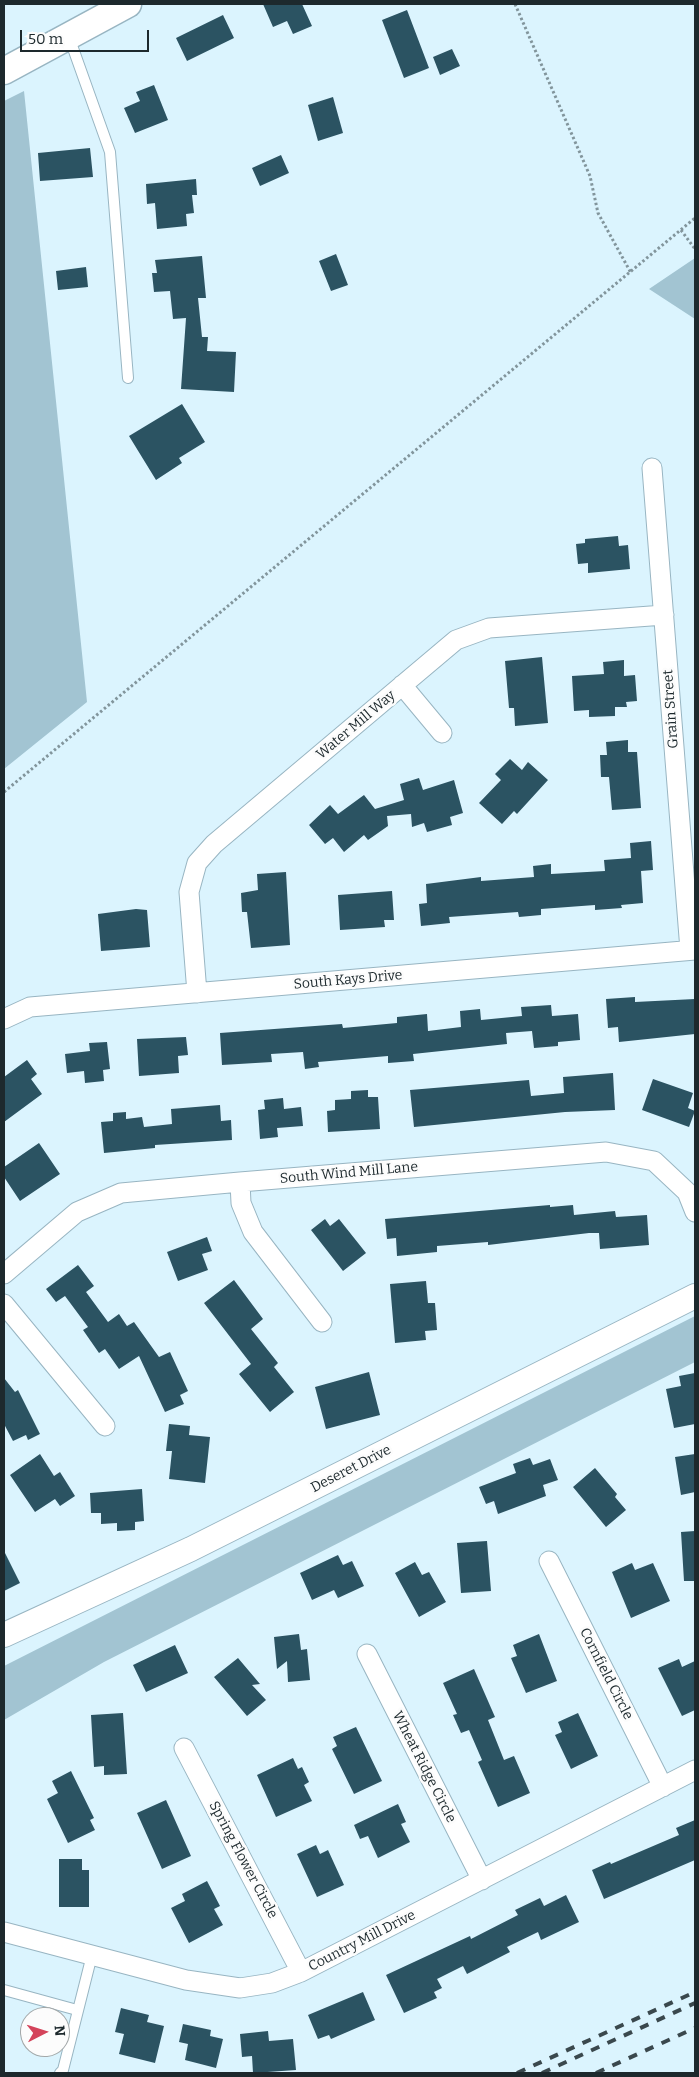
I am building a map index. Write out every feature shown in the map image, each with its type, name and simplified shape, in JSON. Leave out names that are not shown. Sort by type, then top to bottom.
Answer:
[{"type":"main road","points":[[4,71],[128,4]]},
{"type":"street","name":"Grain Street","points":[[652,468],[693,950]]},
{"type":"street","name":"Water Mill Way","points":[[197,993],[189,892],[197,863],[214,844],[456,640],[489,628],[664,615]]},
{"type":"street","points":[[402,685],[442,733]]},
{"type":"street","name":"South Kays Drive","points":[[4,1019],[30,1007],[693,950]]},
{"type":"street","name":"South Wind Mill Lane","points":[[4,1274],[77,1212],[121,1193],[240,1182],[606,1152],[654,1161],[687,1192],[695,1212]]},
{"type":"street","points":[[240,1182],[242,1204],[253,1232],[322,1322]]},
{"type":"street","name":"Deseret Drive","points":[[4,1635],[191,1549],[695,1296]]},
{"type":"street","points":[[4,1304],[105,1426]]},
{"type":"street","name":"Cornfield Circle","points":[[549,1561],[662,1787]]},
{"type":"street","name":"Wheat Ridge Circle","points":[[367,1654],[482,1880]]},
{"type":"street","name":"Spring Flower Circle","points":[[184,1748],[301,1972]]},
{"type":"street","name":"Country Mill Drive","points":[[4,1932],[186,1980],[240,1988],[272,1983],[301,1972],[695,1770]]},
{"type":"lane","points":[[69,36],[110,152],[128,378]]},
{"type":"lane","points":[[60,2073],[63,2070],[76,2010],[92,1955]]},
{"type":"lane","points":[[4,1990],[76,2010]]},
{"type":"path","points":[[515,4],[590,176],[598,213],[631,273]]},
{"type":"path","points":[[4,792],[695,218]]},
{"type":"path","points":[[682,230],[695,249]]},
{"type":"shaded area","points":[[24,91],[87,702],[4,769],[4,101]]},
{"type":"shaded area","points":[[695,258],[695,319],[649,289]]},
{"type":"shaded area","points":[[695,1316],[695,1362],[104,1662],[4,1720],[4,1666]]},
{"type":"building","points":[[263,4],[302,4],[312,26],[293,34],[287,21],[273,27]]},
{"type":"building","points":[[407,10],[429,68],[404,78],[382,20]]},
{"type":"building","points":[[223,15],[234,38],[187,61],[176,38]]},
{"type":"building","points":[[452,49],[460,66],[440,75],[433,57]]},
{"type":"building","points":[[154,85],[168,120],[135,133],[124,108],[140,101],[136,92]]},
{"type":"building","points":[[333,97],[343,133],[318,141],[308,105]]},
{"type":"building","points":[[90,148],[93,177],[40,181],[38,153]]},
{"type":"building","points":[[281,155],[289,173],[260,186],[252,168]]},
{"type":"building","points":[[196,179],[197,195],[192,195],[194,213],[186,214],[187,226],[157,229],[155,203],[147,204],[146,184]]},
{"type":"building","points":[[336,254],[348,285],[331,291],[319,261]]},
{"type":"building","points":[[202,256],[206,298],[198,298],[202,337],[208,337],[207,351],[236,352],[234,392],[181,389],[186,318],[173,319],[170,291],[154,292],[152,273],[157,273],[155,260]]},
{"type":"building","points":[[86,267],[88,287],[58,290],[56,271]]},
{"type":"building","points":[[182,404],[205,442],[179,458],[182,463],[156,480],[129,436]]},
{"type":"building","points":[[618,536],[619,546],[628,545],[630,569],[588,573],[588,563],[578,564],[576,544],[585,543],[585,539]]},
{"type":"building","points":[[542,657],[548,723],[515,726],[514,708],[509,708],[505,661]]},
{"type":"building","points":[[624,660],[624,676],[635,675],[637,701],[626,702],[627,707],[615,707],[615,716],[589,717],[589,710],[574,711],[572,676],[604,674],[603,662]]},
{"type":"building","points":[[628,740],[628,752],[637,752],[641,808],[612,810],[609,777],[601,777],[600,755],[607,755],[606,742]]},
{"type":"building","points":[[510,759],[522,770],[528,762],[548,780],[517,814],[514,811],[502,824],[479,803],[501,780],[495,774]]},
{"type":"building","points":[[419,778],[423,790],[454,780],[463,813],[450,817],[452,825],[427,832],[424,823],[412,827],[411,814],[387,816],[388,826],[368,840],[364,835],[344,852],[333,838],[325,844],[309,825],[330,805],[338,814],[364,795],[375,809],[404,800],[400,784]]},
{"type":"building","points":[[651,841],[653,870],[641,871],[643,903],[621,905],[622,908],[595,910],[595,905],[541,909],[541,915],[519,917],[518,912],[449,917],[450,923],[421,926],[419,904],[427,903],[426,884],[481,877],[481,881],[534,877],[533,866],[551,864],[551,874],[605,871],[604,860],[631,858],[630,843]]},
{"type":"building","points":[[286,872],[290,945],[251,948],[247,912],[242,912],[241,893],[258,890],[257,874]]},
{"type":"building","points":[[392,891],[394,920],[384,920],[385,927],[340,930],[338,895]]},
{"type":"building","points":[[136,909],[147,910],[150,947],[101,951],[98,914]]},
{"type":"building","points":[[635,997],[635,1002],[695,999],[695,1034],[619,1042],[618,1027],[608,1028],[606,999]]},
{"type":"building","points":[[551,1005],[552,1016],[578,1014],[580,1040],[558,1042],[558,1046],[534,1048],[532,1031],[506,1033],[507,1044],[413,1054],[414,1061],[388,1063],[388,1056],[318,1062],[319,1067],[305,1069],[303,1052],[271,1054],[272,1062],[222,1065],[220,1033],[342,1024],[343,1028],[397,1023],[397,1017],[427,1014],[428,1031],[461,1027],[460,1011],[480,1009],[481,1020],[522,1016],[521,1007]]},
{"type":"building","points":[[186,1037],[188,1055],[178,1056],[179,1073],[139,1076],[137,1039]]},
{"type":"building","points":[[107,1042],[110,1069],[103,1070],[104,1081],[85,1083],[84,1071],[67,1073],[65,1054],[90,1051],[89,1043]]},
{"type":"building","points":[[27,1060],[37,1074],[31,1079],[42,1094],[4,1122],[4,1077]]},
{"type":"building","points":[[613,1073],[615,1110],[565,1112],[414,1127],[410,1090],[529,1080],[531,1096],[564,1093],[563,1077]]},
{"type":"building","points":[[653,1079],[693,1093],[688,1108],[695,1111],[689,1127],[642,1110]]},
{"type":"building","points":[[368,1090],[368,1097],[378,1097],[380,1129],[328,1132],[327,1111],[335,1110],[335,1100],[351,1099],[351,1091]]},
{"type":"building","points":[[283,1098],[284,1109],[301,1107],[303,1126],[277,1128],[278,1137],[260,1139],[258,1110],[265,1109],[264,1100]]},
{"type":"building","points":[[220,1105],[221,1121],[231,1120],[232,1140],[155,1145],[155,1148],[104,1153],[101,1122],[113,1121],[113,1113],[126,1112],[126,1119],[142,1117],[144,1127],[172,1124],[171,1109]]},
{"type":"building","points":[[39,1143],[60,1174],[20,1201],[4,1177],[4,1167]]},
{"type":"building","points":[[550,1205],[550,1207],[573,1205],[574,1215],[615,1211],[616,1217],[647,1215],[649,1245],[600,1249],[599,1233],[589,1233],[488,1245],[488,1242],[437,1246],[437,1252],[397,1256],[396,1238],[387,1239],[385,1219]]},
{"type":"building","points":[[325,1219],[330,1226],[339,1219],[366,1253],[343,1271],[311,1230]]},
{"type":"building","points":[[207,1237],[212,1251],[202,1254],[208,1270],[178,1281],[167,1252]]},
{"type":"building","points":[[78,1265],[94,1286],[86,1292],[108,1322],[119,1314],[127,1326],[134,1322],[159,1357],[170,1352],[188,1391],[180,1395],[184,1404],[165,1412],[139,1356],[119,1369],[105,1349],[99,1353],[83,1330],[88,1327],[65,1296],[56,1302],[46,1289]]},
{"type":"building","points":[[234,1280],[263,1319],[251,1329],[278,1363],[274,1367],[294,1392],[270,1412],[239,1374],[251,1364],[204,1303]]},
{"type":"building","points":[[426,1281],[428,1303],[435,1303],[437,1330],[425,1331],[426,1340],[395,1343],[390,1284]]},
{"type":"building","points":[[369,1372],[380,1415],[326,1429],[315,1387]]},
{"type":"building","points":[[695,1373],[695,1424],[674,1428],[666,1389],[681,1386],[679,1376]]},
{"type":"building","points":[[4,1378],[15,1392],[18,1390],[40,1434],[28,1440],[26,1435],[13,1441],[4,1424]]},
{"type":"building","points":[[169,1424],[190,1426],[189,1435],[210,1437],[205,1483],[169,1479],[172,1451],[166,1451]]},
{"type":"building","points":[[40,1454],[54,1476],[60,1472],[75,1496],[60,1506],[55,1499],[35,1512],[10,1475]]},
{"type":"building","points":[[695,1454],[695,1492],[681,1495],[675,1457]]},
{"type":"building","points":[[530,1458],[533,1465],[550,1459],[558,1480],[543,1485],[546,1496],[498,1514],[494,1501],[486,1504],[479,1487],[516,1473],[513,1464]]},
{"type":"building","points":[[595,1468],[617,1494],[615,1497],[626,1510],[606,1527],[573,1487]]},
{"type":"building","points":[[142,1489],[144,1521],[135,1522],[135,1530],[117,1531],[117,1523],[101,1524],[101,1513],[91,1513],[90,1493]]},
{"type":"building","points":[[695,1531],[695,1581],[684,1581],[681,1532]]},
{"type":"building","points":[[487,1541],[491,1591],[461,1593],[457,1543]]},
{"type":"building","points":[[4,1551],[20,1583],[4,1591]]},
{"type":"building","points":[[338,1555],[343,1565],[352,1561],[364,1586],[338,1598],[334,1590],[312,1600],[300,1573]]},
{"type":"building","points":[[415,1562],[422,1575],[429,1572],[446,1602],[419,1617],[395,1573]]},
{"type":"building","points":[[632,1563],[635,1570],[653,1563],[670,1601],[631,1618],[612,1572]]},
{"type":"building","points":[[299,1634],[301,1650],[307,1649],[310,1680],[288,1682],[287,1661],[277,1669],[274,1637]]},
{"type":"building","points":[[539,1634],[557,1681],[526,1693],[511,1658],[517,1656],[513,1645]]},
{"type":"building","points":[[175,1645],[188,1673],[146,1692],[133,1665]]},
{"type":"building","points":[[238,1658],[260,1684],[252,1685],[266,1700],[247,1716],[214,1677]]},
{"type":"building","points":[[679,1659],[682,1667],[695,1661],[695,1710],[682,1716],[658,1668]]},
{"type":"building","points":[[474,1669],[495,1717],[488,1720],[504,1760],[514,1756],[530,1793],[498,1807],[478,1762],[482,1760],[469,1730],[461,1733],[453,1715],[457,1714],[443,1683]]},
{"type":"building","points":[[123,1713],[127,1774],[104,1775],[104,1766],[94,1767],[91,1715]]},
{"type":"building","points":[[578,1713],[598,1756],[571,1769],[555,1735],[562,1732],[558,1722]]},
{"type":"building","points":[[356,1727],[382,1781],[354,1794],[332,1749],[337,1746],[333,1737]]},
{"type":"building","points":[[293,1758],[298,1769],[302,1767],[309,1782],[304,1785],[312,1801],[276,1817],[257,1775]]},
{"type":"building","points":[[71,1771],[94,1818],[90,1820],[95,1830],[68,1843],[47,1799],[58,1793],[52,1781]]},
{"type":"building","points":[[166,1800],[191,1856],[162,1869],[137,1813]]},
{"type":"building","points":[[398,1804],[406,1822],[401,1824],[410,1842],[378,1858],[368,1836],[360,1839],[354,1825]]},
{"type":"building","points":[[695,1820],[695,1860],[604,1899],[592,1870],[610,1862],[611,1864],[679,1835],[676,1828]]},
{"type":"building","points":[[316,1845],[320,1854],[328,1850],[344,1885],[317,1897],[297,1854]]},
{"type":"building","points":[[59,1859],[82,1859],[82,1870],[89,1870],[89,1907],[59,1907]]},
{"type":"building","points":[[207,1881],[220,1906],[214,1909],[223,1925],[189,1943],[171,1908],[185,1901],[182,1894]]},
{"type":"building","points":[[566,1895],[579,1922],[541,1940],[538,1932],[507,1947],[510,1952],[467,1974],[463,1966],[437,1979],[442,1988],[434,1992],[437,1998],[404,2013],[386,1975],[470,1936],[471,1939],[518,1915],[515,1910],[540,1898],[544,1906]]},
{"type":"building","points":[[363,1992],[375,2020],[331,2039],[329,2035],[318,2039],[308,2015]]},
{"type":"building","points":[[121,2008],[149,2015],[147,2022],[164,2026],[155,2063],[119,2054],[124,2034],[115,2032]]},
{"type":"building","points":[[183,2024],[211,2030],[210,2036],[223,2039],[216,2068],[185,2060],[188,2044],[179,2042]]},
{"type":"building","points":[[268,2031],[269,2041],[293,2039],[296,2070],[253,2073],[252,2056],[242,2057],[240,2034]]},
{"type":"railway","points":[[517,2073],[695,1992]]},
{"type":"railway","points":[[542,2073],[695,2003]]},
{"type":"railway","points":[[596,2073],[695,2028]]}]
